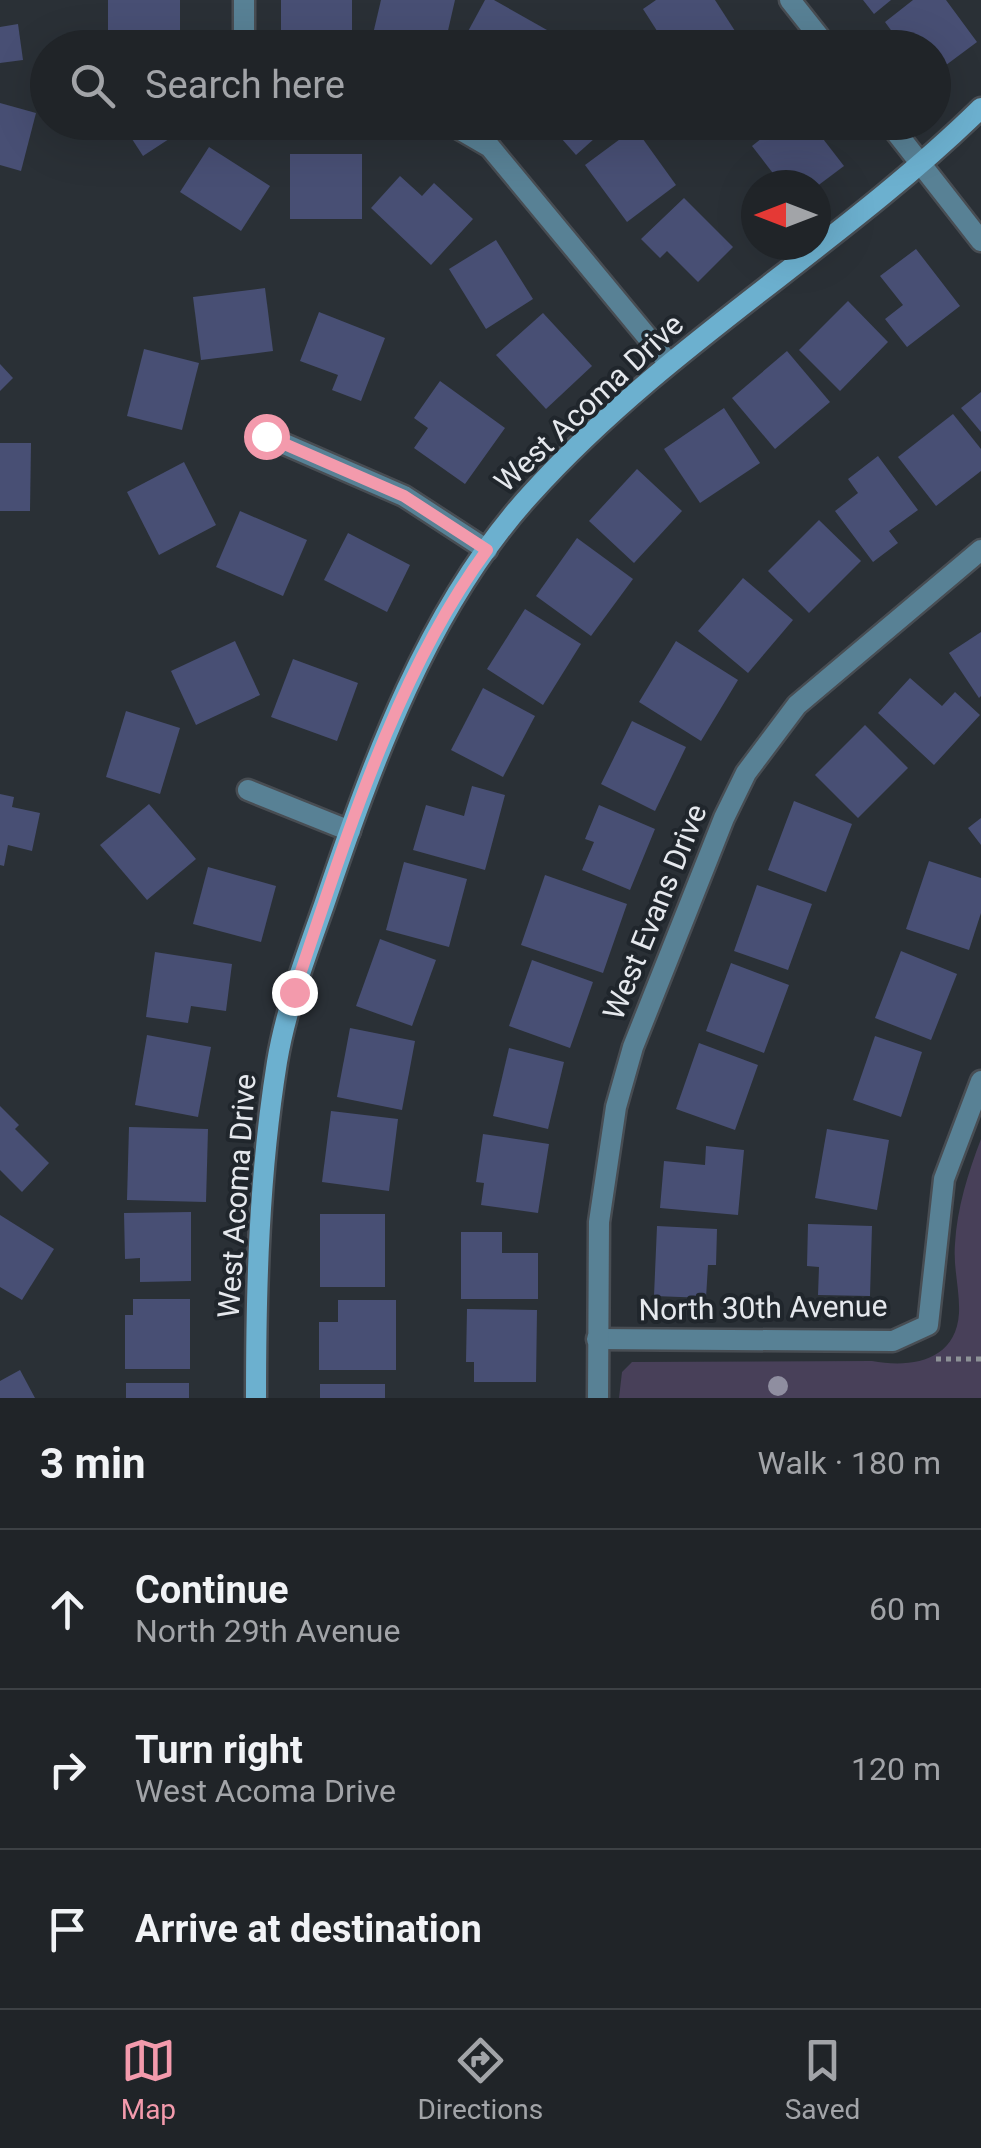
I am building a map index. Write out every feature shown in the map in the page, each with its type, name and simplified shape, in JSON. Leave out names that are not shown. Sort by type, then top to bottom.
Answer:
[{"type":"street","points":[[244,0],[244,30]]},
{"type":"street","points":[[790,0],[814,30]]},
{"type":"street","name":"West Acoma Drive","points":[[951,137],[981,108]]},
{"type":"street","points":[[479,140],[490,146],[668,362]]},
{"type":"street","points":[[902,140],[981,241]]},
{"type":"street","name":"West Acoma Drive","points":[[256,1398],[264,1151],[278,1058],[294,992],[350,831],[398,712],[446,614],[487,550],[530,494],[668,362],[922,166],[948,140]]},
{"type":"street","points":[[266,436],[404,496],[487,550]]},
{"type":"street","name":"West Evans Drive","points":[[598,1398],[599,1222],[616,1107],[652,998],[746,774],[797,704],[981,550]]},
{"type":"street","points":[[248,790],[350,831]]},
{"type":"street","name":"North 30th Avenue","points":[[598,1340],[893,1340],[928,1325],[944,1180],[981,1082]]},
{"type":"path","points":[[936,1359],[981,1359]]},
{"type":"shaded area","points":[[981,1139],[981,1398],[619,1398],[622,1372],[632,1362],[901,1363],[940,1352],[956,1329],[956,1231]]},
{"type":"building","points":[[108,0],[180,0],[180,30],[108,30]]},
{"type":"building","points":[[281,0],[352,0],[352,30],[281,30]]},
{"type":"building","points":[[381,0],[455,0],[448,30],[374,30]]},
{"type":"building","points":[[485,0],[494,0],[547,30],[469,30]]},
{"type":"building","points":[[656,0],[715,0],[734,30],[656,30],[643,9]]},
{"type":"building","points":[[863,0],[891,0],[874,14]]},
{"type":"building","points":[[913,0],[946,0],[977,42],[951,61],[951,30],[891,30],[885,22]]},
{"type":"building","points":[[18,24],[23,60],[0,63],[0,27]]},
{"type":"building","points":[[0,103],[30,111],[30,136],[21,171],[0,165]]},
{"type":"building","points":[[133,140],[167,140],[143,156]]},
{"type":"building","points":[[563,140],[593,140],[576,155]]},
{"type":"building","points":[[619,140],[644,140],[676,185],[627,222],[585,165]]},
{"type":"building","points":[[760,140],[824,140],[844,166],[831,176],[831,170],[770,170],[752,146]]},
{"type":"building","points":[[209,147],[270,186],[241,231],[180,192]]},
{"type":"building","points":[[290,154],[362,154],[362,219],[290,219]]},
{"type":"building","points":[[400,176],[422,196],[434,183],[473,219],[431,265],[371,208]]},
{"type":"building","points":[[684,198],[733,247],[698,282],[667,251],[660,258],[641,239]]},
{"type":"building","points":[[496,240],[533,299],[486,329],[449,269]]},
{"type":"building","points":[[916,249],[960,306],[907,347],[885,319],[903,305],[880,276]]},
{"type":"building","points":[[265,288],[273,351],[201,360],[193,297]]},
{"type":"building","points":[[848,301],[888,342],[840,391],[799,350]]},
{"type":"building","points":[[319,312],[385,338],[361,401],[332,390],[338,375],[300,361]]},
{"type":"building","points":[[543,313],[592,366],[546,409],[496,355]]},
{"type":"building","points":[[144,349],[199,363],[182,430],[127,416]]},
{"type":"building","points":[[787,351],[830,402],[775,449],[732,398]]},
{"type":"building","points":[[0,364],[13,378],[0,391]]},
{"type":"building","points":[[440,381],[505,428],[465,484],[414,448],[428,428],[414,418]]},
{"type":"building","points":[[981,392],[981,432],[961,408]]},
{"type":"building","points":[[724,408],[760,463],[700,503],[664,449]]},
{"type":"building","points":[[953,414],[981,449],[981,471],[936,506],[898,457]]},
{"type":"building","points":[[0,443],[31,443],[30,511],[0,511]]},
{"type":"building","points":[[878,456],[918,510],[889,531],[898,543],[873,562],[835,511],[858,493],[848,479]]},
{"type":"building","points":[[184,462],[216,525],[159,555],[127,492]]},
{"type":"building","points":[[637,469],[682,511],[634,563],[589,521]]},
{"type":"building","points":[[240,511],[307,540],[283,596],[216,567]]},
{"type":"building","points":[[819,520],[861,561],[809,613],[768,571]]},
{"type":"building","points":[[348,533],[410,565],[387,612],[324,580]]},
{"type":"building","points":[[577,538],[633,579],[591,636],[536,596]]},
{"type":"building","points":[[743,578],[793,620],[748,673],[698,631]]},
{"type":"building","points":[[525,609],[581,644],[543,705],[487,669]]},
{"type":"building","points":[[981,632],[981,696],[979,698],[949,653]]},
{"type":"building","points":[[235,641],[260,695],[196,725],[171,671]]},
{"type":"building","points":[[676,641],[738,680],[701,741],[639,702]]},
{"type":"building","points":[[293,659],[358,683],[337,741],[271,717]]},
{"type":"building","points":[[910,678],[942,706],[955,692],[980,715],[934,765],[878,713]]},
{"type":"building","points":[[483,688],[535,716],[503,777],[451,750]]},
{"type":"building","points":[[126,711],[180,728],[160,794],[106,777]]},
{"type":"building","points":[[632,721],[686,747],[655,811],[601,784]]},
{"type":"building","points":[[865,725],[908,768],[858,818],[815,775]]},
{"type":"building","points":[[472,786],[505,795],[485,870],[413,850],[426,805],[464,816]]},
{"type":"building","points":[[0,794],[14,797],[12,807],[40,813],[32,851],[8,845],[4,866],[0,865]]},
{"type":"building","points":[[794,801],[852,824],[826,892],[768,870]]},
{"type":"building","points":[[149,804],[196,859],[147,900],[100,845]]},
{"type":"building","points":[[599,805],[655,829],[630,890],[582,870],[594,842],[585,839]]},
{"type":"building","points":[[981,818],[981,845],[968,828]]},
{"type":"building","points":[[929,861],[981,878],[981,913],[969,950],[906,929]]},
{"type":"building","points":[[404,862],[467,879],[449,947],[386,930]]},
{"type":"building","points":[[208,867],[276,886],[261,942],[193,924]]},
{"type":"building","points":[[545,875],[627,904],[603,973],[521,945]]},
{"type":"building","points":[[757,885],[812,904],[788,970],[734,951]]},
{"type":"building","points":[[380,939],[436,960],[412,1026],[356,1006]]},
{"type":"building","points":[[901,951],[957,974],[931,1040],[875,1018]]},
{"type":"building","points":[[155,952],[232,964],[226,1011],[191,1006],[188,1023],[146,1017]]},
{"type":"building","points":[[532,960],[593,982],[570,1048],[509,1026]]},
{"type":"building","points":[[731,963],[789,985],[764,1053],[706,1031]]},
{"type":"building","points":[[350,1028],[415,1041],[402,1110],[337,1097]]},
{"type":"building","points":[[147,1035],[211,1047],[198,1117],[135,1105]]},
{"type":"building","points":[[875,1036],[922,1052],[901,1117],[853,1100]]},
{"type":"building","points":[[699,1043],[758,1065],[735,1130],[676,1109]]},
{"type":"building","points":[[509,1048],[564,1062],[548,1129],[493,1116]]},
{"type":"building","points":[[0,1106],[19,1125],[15,1129],[49,1163],[22,1192],[0,1170]]},
{"type":"building","points":[[331,1111],[398,1119],[389,1191],[322,1182]]},
{"type":"building","points":[[129,1127],[208,1129],[206,1202],[127,1200]]},
{"type":"building","points":[[827,1129],[889,1140],[877,1210],[815,1198]]},
{"type":"building","points":[[483,1134],[549,1144],[538,1213],[481,1205],[484,1183],[476,1182]]},
{"type":"building","points":[[706,1146],[744,1150],[738,1215],[660,1208],[664,1161],[705,1165]]},
{"type":"building","points":[[191,1212],[191,1281],[140,1282],[140,1258],[125,1259],[124,1213]]},
{"type":"building","points":[[320,1214],[385,1214],[385,1287],[320,1287]]},
{"type":"building","points":[[0,1215],[54,1249],[22,1300],[0,1287]]},
{"type":"building","points":[[808,1224],[872,1226],[870,1296],[818,1295],[819,1267],[807,1266]]},
{"type":"building","points":[[657,1226],[717,1229],[716,1265],[708,1265],[706,1298],[654,1296]]},
{"type":"building","points":[[461,1232],[502,1232],[502,1253],[538,1253],[538,1299],[461,1299]]},
{"type":"building","points":[[133,1299],[190,1299],[190,1369],[125,1369],[125,1315],[133,1315]]},
{"type":"building","points":[[338,1300],[396,1300],[396,1370],[319,1370],[319,1322],[338,1322]]},
{"type":"building","points":[[467,1309],[537,1310],[536,1382],[474,1382],[474,1362],[466,1362]]},
{"type":"building","points":[[20,1370],[35,1398],[0,1398],[0,1381]]},
{"type":"building","points":[[126,1383],[189,1383],[189,1398],[126,1398]]},
{"type":"building","points":[[320,1384],[385,1384],[385,1398],[320,1398]]},
{"type":"route","points":[[266,436],[404,496],[487,550],[446,614],[398,712],[338,863],[294,992]]}]
